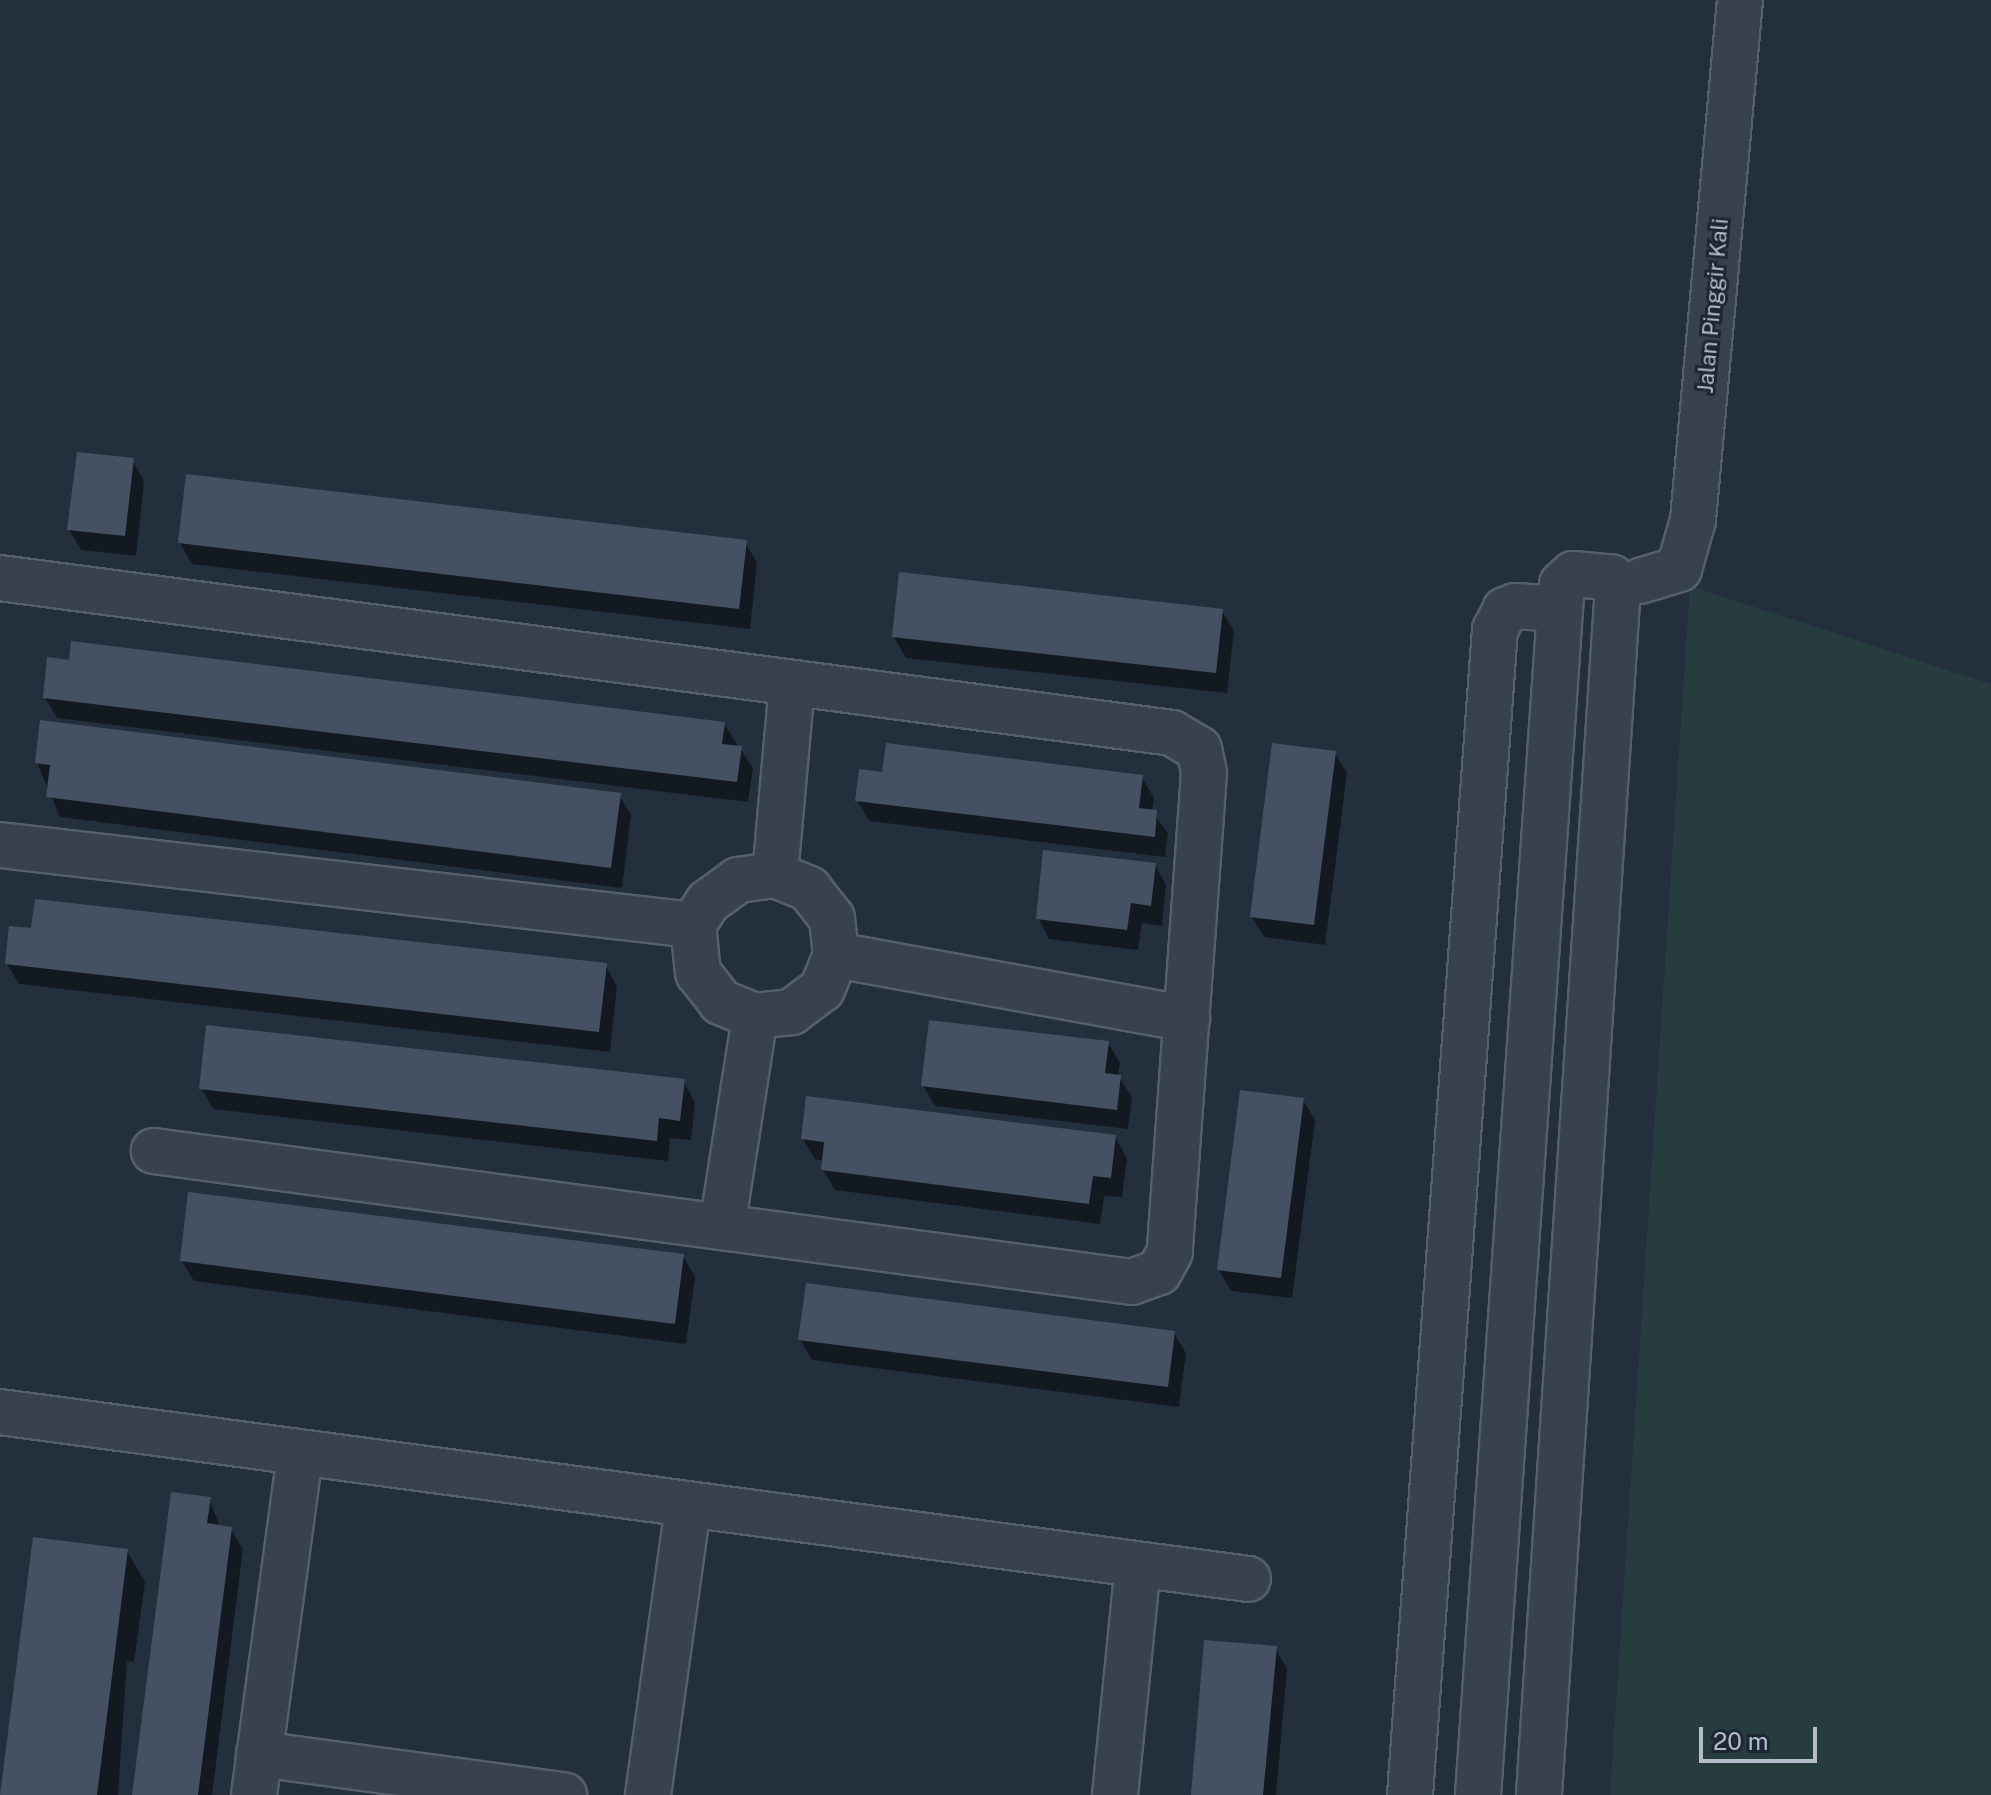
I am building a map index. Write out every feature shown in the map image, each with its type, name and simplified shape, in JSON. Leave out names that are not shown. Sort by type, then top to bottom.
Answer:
[{"type":"street","name":"Jalan Pinggir Kali","points":[[1640,581],[1679,569],[1693,520],[1740,0]]},
{"type":"street","points":[[1478,1795],[1560,609],[1562,584],[1569,575],[1616,581],[1539,1795]]},
{"type":"street","points":[[0,578],[1172,733],[1199,749],[1204,773],[1170,1252],[1159,1272],[1132,1282],[154,1151]]},
{"type":"street","points":[[1410,1795],[1495,630],[1505,610],[1515,606],[1560,609]]},
{"type":"street","points":[[775,875],[792,684]]},
{"type":"street","points":[[0,845],[693,925]]},
{"type":"street","points":[[775,875],[809,889],[832,918],[836,955],[822,989],[792,1012],[755,1016],[721,1002],[698,973],[693,925],[708,902],[738,880],[775,875]]},
{"type":"street","points":[[836,955],[1187,1019]]},
{"type":"street","points":[[722,1227],[755,1016]]},
{"type":"street","points":[[0,1412],[1248,1579]]},
{"type":"street","points":[[300,1454],[257,1775],[564,1795]]},
{"type":"street","points":[[648,1795],[688,1505]]},
{"type":"street","points":[[1115,1795],[1138,1565]]},
{"type":"green space","points":[[1690,586],[1991,684],[1991,1795],[1610,1795]]},
{"type":"building","points":[[77,452],[134,458],[125,536],[67,530]]},
{"type":"building","points":[[186,474],[747,540],[739,609],[178,543]]},
{"type":"building","points":[[899,572],[1223,609],[1216,673],[892,637]]},
{"type":"building","points":[[71,641],[725,722],[722,744],[742,746],[737,782],[43,698],[47,657],[69,660]]},
{"type":"building","points":[[40,720],[621,793],[611,868],[46,797],[50,765],[35,763]]},
{"type":"building","points":[[886,743],[1143,775],[1139,808],[1157,810],[1155,837],[855,801],[859,769],[882,772]]},
{"type":"building","points":[[1272,743],[1336,751],[1314,925],[1250,917]]},
{"type":"building","points":[[1043,850],[1156,863],[1151,906],[1131,903],[1127,930],[1036,919]]},
{"type":"building","points":[[35,899],[607,963],[599,1032],[5,964],[9,926],[31,928]]},
{"type":"building","points":[[929,1020],[1109,1041],[1105,1073],[1121,1075],[1117,1110],[921,1086]]},
{"type":"building","points":[[206,1025],[685,1079],[680,1121],[659,1118],[657,1141],[199,1089]]},
{"type":"building","points":[[1240,1090],[1304,1098],[1281,1278],[1217,1270]]},
{"type":"building","points":[[806,1096],[1116,1135],[1111,1178],[1093,1176],[1089,1204],[821,1170],[824,1142],[801,1139]]},
{"type":"building","points":[[188,1192],[684,1254],[675,1324],[180,1261]]},
{"type":"building","points":[[806,1283],[1175,1331],[1168,1387],[798,1340]]},
{"type":"building","points":[[171,1492],[211,1497],[207,1523],[232,1527],[198,1795],[132,1795]]},
{"type":"building","points":[[33,1537],[128,1549],[97,1795],[0,1795]]},
{"type":"building","points":[[1204,1640],[1277,1646],[1263,1795],[1191,1795]]}]
